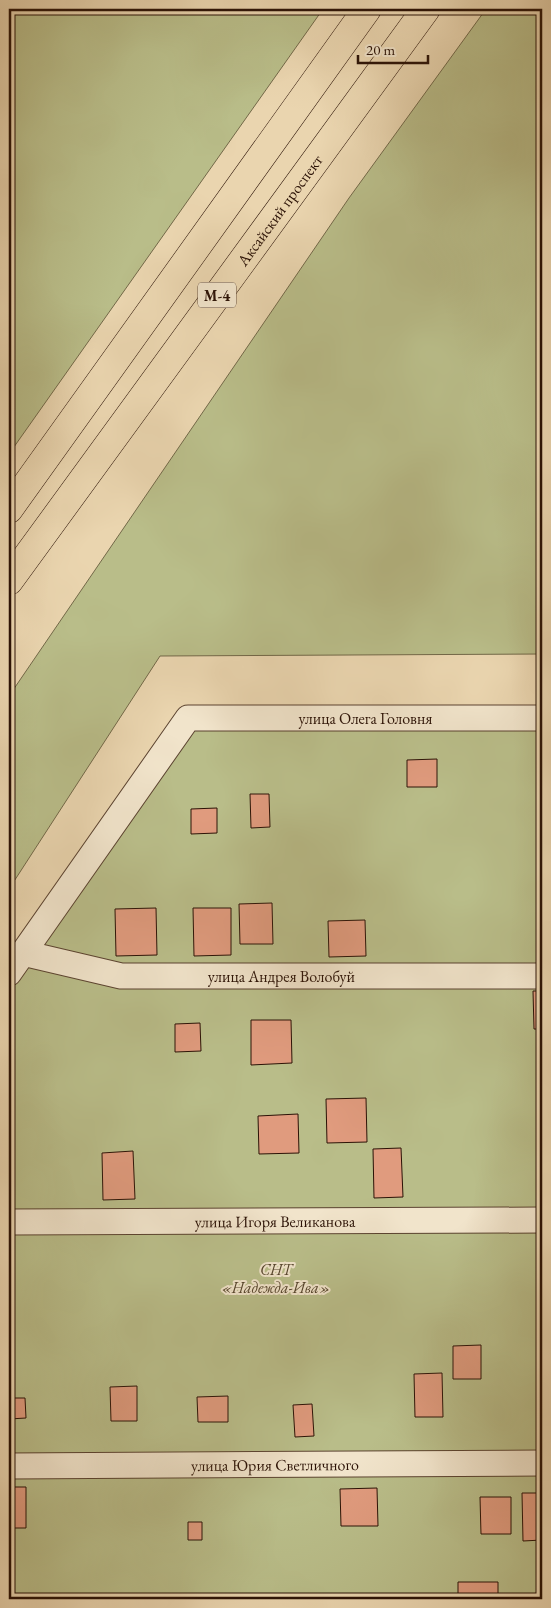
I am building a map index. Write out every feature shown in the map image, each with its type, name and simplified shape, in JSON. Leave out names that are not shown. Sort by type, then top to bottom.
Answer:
[{"type":"main road","name":"М-4","points":[[9,509],[367,9]]},
{"type":"main road","name":"Аксайский проспект","points":[[9,581],[426,9]]},
{"type":"street","name":"улица Олега Головня","points":[[16,963],[188,718],[542,718]]},
{"type":"street","name":"улица Андрея Волобуй","points":[[16,963],[121,976],[542,976]]},
{"type":"street","name":"улица Игоря Великанова","points":[[9,1222],[542,1220]]},
{"type":"street","name":"улица Юрия Светличного","points":[[9,1466],[542,1463]]},
{"type":"green space","points":[[9,9],[323,9],[9,454]]},
{"type":"green space","points":[[486,9],[542,9],[542,654],[160,656],[9,889],[9,696],[349,198]]},
{"type":"green space","name":"СНТ «Надежда-Ива»","points":[[182,708],[542,710],[542,1599],[9,1599],[9,958]]},
{"type":"building","points":[[437,759],[437,787],[407,787],[407,760]]},
{"type":"building","points":[[250,794],[269,794],[270,827],[251,828]]},
{"type":"building","points":[[217,808],[217,833],[191,834],[191,809]]},
{"type":"building","points":[[272,903],[273,944],[240,944],[239,904]]},
{"type":"building","points":[[156,908],[157,955],[116,956],[115,909]]},
{"type":"building","points":[[193,908],[231,908],[231,955],[194,956]]},
{"type":"building","points":[[365,920],[366,956],[329,957],[328,921]]},
{"type":"building","points":[[533,991],[542,991],[542,1029],[534,1029]]},
{"type":"building","points":[[251,1020],[291,1020],[292,1063],[251,1065]]},
{"type":"building","points":[[200,1023],[201,1051],[175,1052],[175,1024]]},
{"type":"building","points":[[366,1098],[367,1142],[327,1143],[326,1099]]},
{"type":"building","points":[[298,1114],[299,1153],[259,1154],[258,1116]]},
{"type":"building","points":[[401,1148],[403,1197],[374,1198],[373,1149]]},
{"type":"building","points":[[133,1151],[135,1199],[103,1200],[102,1153]]},
{"type":"building","points":[[481,1345],[481,1379],[453,1379],[453,1346]]},
{"type":"building","points":[[442,1373],[443,1417],[415,1417],[414,1374]]},
{"type":"building","points":[[137,1386],[137,1421],[111,1421],[110,1387]]},
{"type":"building","points":[[228,1396],[228,1422],[198,1422],[197,1397]]},
{"type":"building","points":[[9,1398],[25,1398],[26,1418],[9,1419]]},
{"type":"building","points":[[312,1404],[314,1436],[295,1437],[293,1405]]},
{"type":"building","points":[[9,1487],[26,1487],[26,1528],[9,1528]]},
{"type":"building","points":[[377,1488],[378,1526],[341,1526],[340,1489]]},
{"type":"building","points":[[522,1493],[542,1493],[542,1540],[523,1541]]},
{"type":"building","points":[[480,1497],[511,1497],[511,1534],[481,1534]]},
{"type":"building","points":[[188,1522],[202,1522],[202,1540],[188,1540]]},
{"type":"building","points":[[458,1582],[498,1582],[498,1599],[458,1599]]},
{"type":"building","points":[[537,1583],[542,1583],[542,1599],[536,1599]]}]
